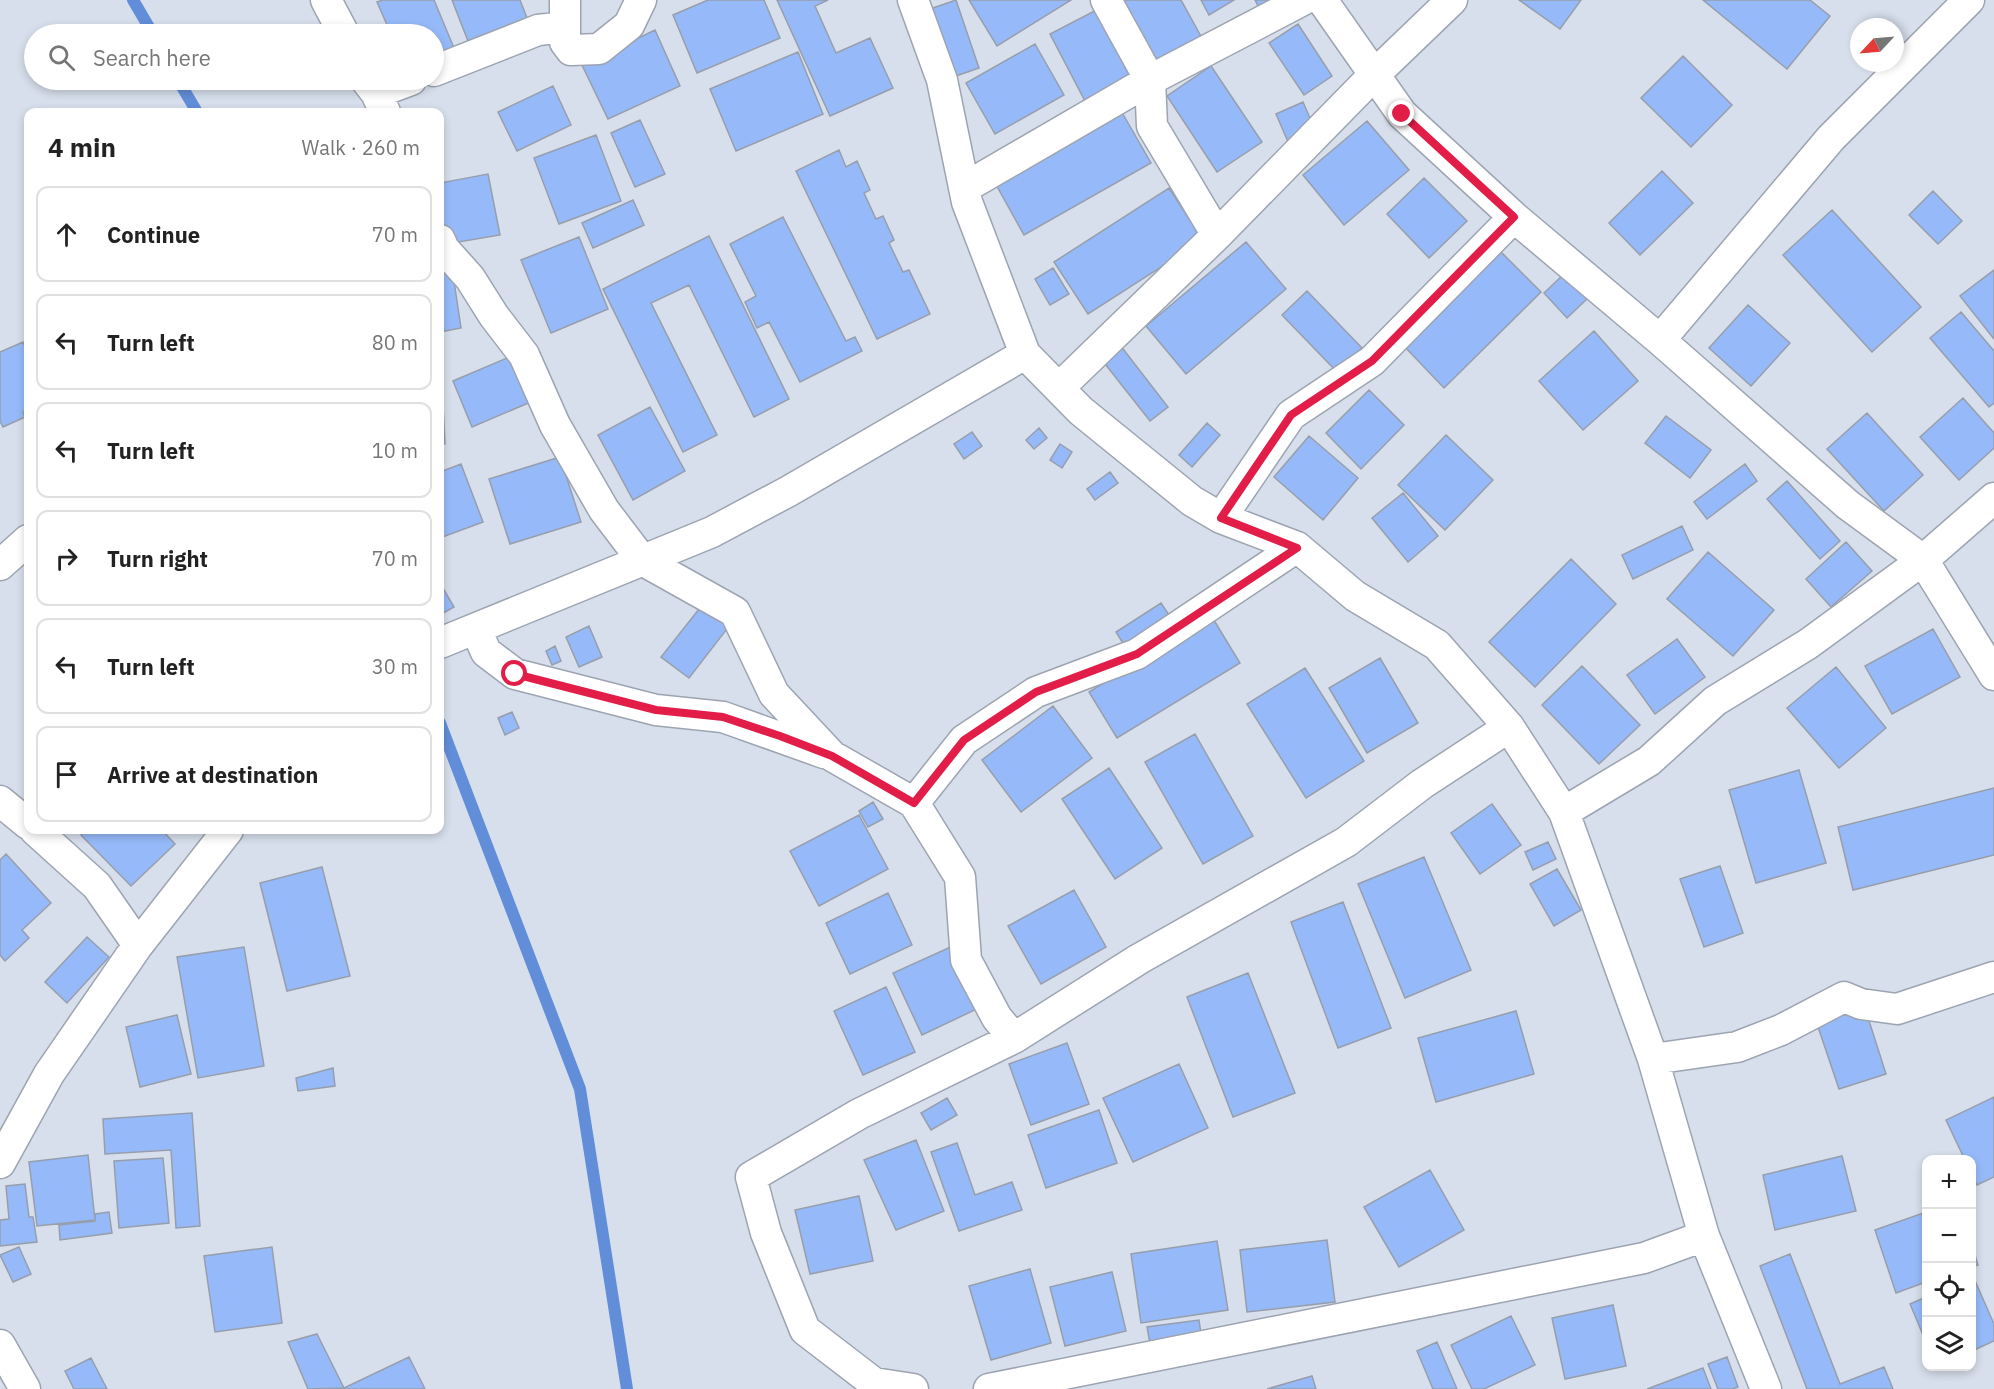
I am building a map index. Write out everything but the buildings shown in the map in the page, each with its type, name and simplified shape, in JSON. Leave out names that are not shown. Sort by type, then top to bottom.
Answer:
[{"type":"street","points":[[326,0],[339,24]]},
{"type":"street","points":[[565,13],[565,42],[571,50],[599,49],[629,25],[641,0]]},
{"type":"street","points":[[913,0],[942,80],[967,202],[1025,354],[1082,411],[1192,501],[1221,518],[1297,548],[1355,596],[1437,645],[1509,727],[1564,812],[1653,1059],[1704,1236],[1766,1389]]},
{"type":"street","points":[[1106,0],[1150,80],[1152,126],[1217,235]]},
{"type":"street","points":[[964,188],[1150,80],[1303,0]]},
{"type":"street","points":[[1322,0],[1373,76],[1402,114],[1514,217],[1660,340],[1848,505],[1923,560],[1994,675]]},
{"type":"street","points":[[1059,388],[1217,235],[1373,76],[1452,0]]},
{"type":"street","points":[[1660,340],[1831,138],[1969,0]]},
{"type":"street","points":[[444,67],[538,30],[565,13]]},
{"type":"street","points":[[1221,518],[1291,415],[1372,361],[1514,217]]},
{"type":"street","points":[[444,249],[470,278],[494,316],[524,355],[555,425],[604,510],[642,560],[735,612],[774,694],[832,756]]},
{"type":"street","points":[[444,642],[712,532],[779,496],[1025,354]]},
{"type":"street","points":[[1564,812],[1649,761],[1715,701],[1808,644],[1923,560],[1994,498]]},
{"type":"street","points":[[0,566],[24,544]]},
{"type":"street","points":[[914,803],[964,740],[1036,692],[1137,654],[1297,548]]},
{"type":"street","points":[[476,629],[486,652],[515,674],[656,710],[723,717],[832,756],[914,803],[960,877],[966,960],[997,1018],[1014,1038]]},
{"type":"street","points":[[913,1389],[874,1383],[805,1330],[766,1233],[751,1177],[859,1114],[1014,1038],[1139,959],[1346,842],[1422,784],[1509,727]]},
{"type":"street","points":[[0,801],[24,821]]},
{"type":"street","points":[[39,834],[97,886],[138,945]]},
{"type":"street","points":[[0,1163],[49,1074],[138,945],[225,834]]},
{"type":"street","points":[[1653,1059],[1737,1047],[1781,1030],[1844,997],[1861,1004],[1898,1009],[1994,977]]},
{"type":"street","points":[[989,1389],[1644,1258],[1704,1236]]},
{"type":"street","points":[[0,1345],[25,1389]]},
{"type":"waterway","points":[[133,0],[147,24]]},
{"type":"waterway","points":[[184,90],[195,108]]},
{"type":"waterway","points":[[444,733],[580,1089],[627,1389]]},
{"type":"route","points":[[515,674],[656,710],[723,717],[832,756],[914,803],[964,740],[1036,692],[1137,654],[1297,548],[1221,518],[1291,415],[1372,361],[1514,217],[1402,114]]}]
